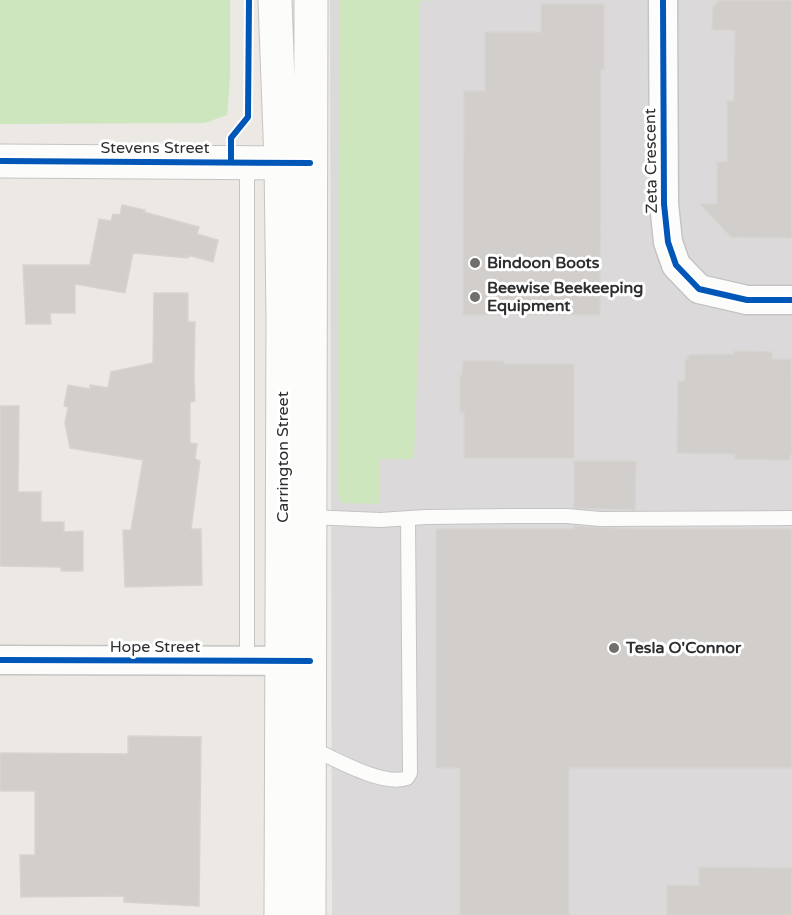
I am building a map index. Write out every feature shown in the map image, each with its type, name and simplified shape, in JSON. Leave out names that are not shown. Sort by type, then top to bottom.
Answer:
[{"type":"main road","name":"Carrington Street","points":[[275,0],[295,162],[310,517],[296,661],[281,915]]},
{"type":"main road","name":"Carrington Street","points":[[309,915],[309,747],[296,661],[283,319],[311,0]]},
{"type":"main road","name":"Stevens Street","points":[[0,161],[295,162]]},
{"type":"street","name":"Zeta Crescent","points":[[663,0],[664,204],[668,242],[676,265],[699,289],[747,300],[792,300]]},
{"type":"street","name":"Hope Street","points":[[0,660],[296,661]]},
{"type":"lane","points":[[247,162],[247,661]]},
{"type":"lane","points":[[310,517],[380,520],[482,516],[567,516],[600,519],[792,518]]},
{"type":"lane","points":[[482,516],[490,522],[494,529]]},
{"type":"lane","points":[[309,747],[387,780],[401,781],[408,778],[410,773],[408,518]]},
{"type":"shaded area","points":[[330,0],[792,0],[792,915],[332,915]]},
{"type":"green space","points":[[0,0],[230,0],[230,78],[227,115],[205,123],[0,124]]},
{"type":"green space","points":[[339,0],[441,0],[419,1],[419,329],[414,459],[380,459],[380,504],[341,503],[338,495]]},
{"type":"building","points":[[720,0],[792,0],[792,238],[731,237],[700,204],[716,204],[717,202],[717,162],[727,162],[727,101],[734,101],[735,30],[712,30],[713,7]]},
{"type":"building","points":[[541,4],[604,4],[604,69],[601,69],[600,315],[463,315],[464,91],[485,91],[485,32],[541,32]]},
{"type":"building","points":[[122,205],[199,227],[197,234],[218,240],[213,262],[188,255],[188,258],[133,253],[125,293],[75,284],[75,313],[50,313],[51,324],[26,324],[23,265],[90,265],[99,219],[111,221],[113,214],[120,215]]},
{"type":"building","points":[[154,293],[188,293],[188,322],[195,322],[195,401],[190,402],[190,443],[197,444],[195,459],[200,461],[191,529],[201,529],[202,585],[125,587],[123,530],[131,530],[143,460],[70,448],[65,423],[68,407],[64,406],[68,385],[90,389],[90,385],[108,388],[111,372],[153,363]]},
{"type":"building","points":[[734,351],[772,352],[772,359],[791,359],[792,455],[790,455],[790,460],[735,459],[735,454],[677,453],[678,381],[685,381],[685,360],[688,360],[688,355],[734,354]]},
{"type":"building","points":[[463,361],[504,361],[504,364],[574,364],[574,458],[464,458],[464,412],[460,412],[460,375],[462,375]]},
{"type":"building","points":[[0,406],[19,406],[18,492],[41,492],[41,522],[64,522],[64,532],[83,531],[83,571],[61,571],[61,567],[0,566]]},
{"type":"building","points":[[574,461],[636,461],[635,510],[574,508]]},
{"type":"building","name":"Tesla O'Connor","points":[[574,526],[635,529],[792,529],[792,768],[569,768],[569,915],[460,915],[460,768],[436,768],[436,529],[574,529]]},
{"type":"building","points":[[128,736],[201,737],[199,906],[124,902],[124,896],[21,897],[20,855],[35,855],[35,791],[0,791],[0,753],[128,754]]},
{"type":"building","points":[[699,867],[792,868],[792,915],[667,915],[667,885],[699,886]]},
{"type":"cycle path","points":[[231,162],[231,138],[248,117],[249,0]]},
{"type":"cycle path","points":[[663,0],[664,204],[668,242],[676,265],[699,289],[747,300],[792,300]]},
{"type":"cycle path","points":[[0,161],[310,163]]},
{"type":"cycle path","points":[[0,660],[310,661]]},
{"type":"place","name":"Bindoon Boots","points":[[475,263]]},
{"type":"place","name":"Beewise Beekeeping Equipment","points":[[475,297]]},
{"type":"place","name":"Tesla O'Connor","points":[[614,648]]}]
